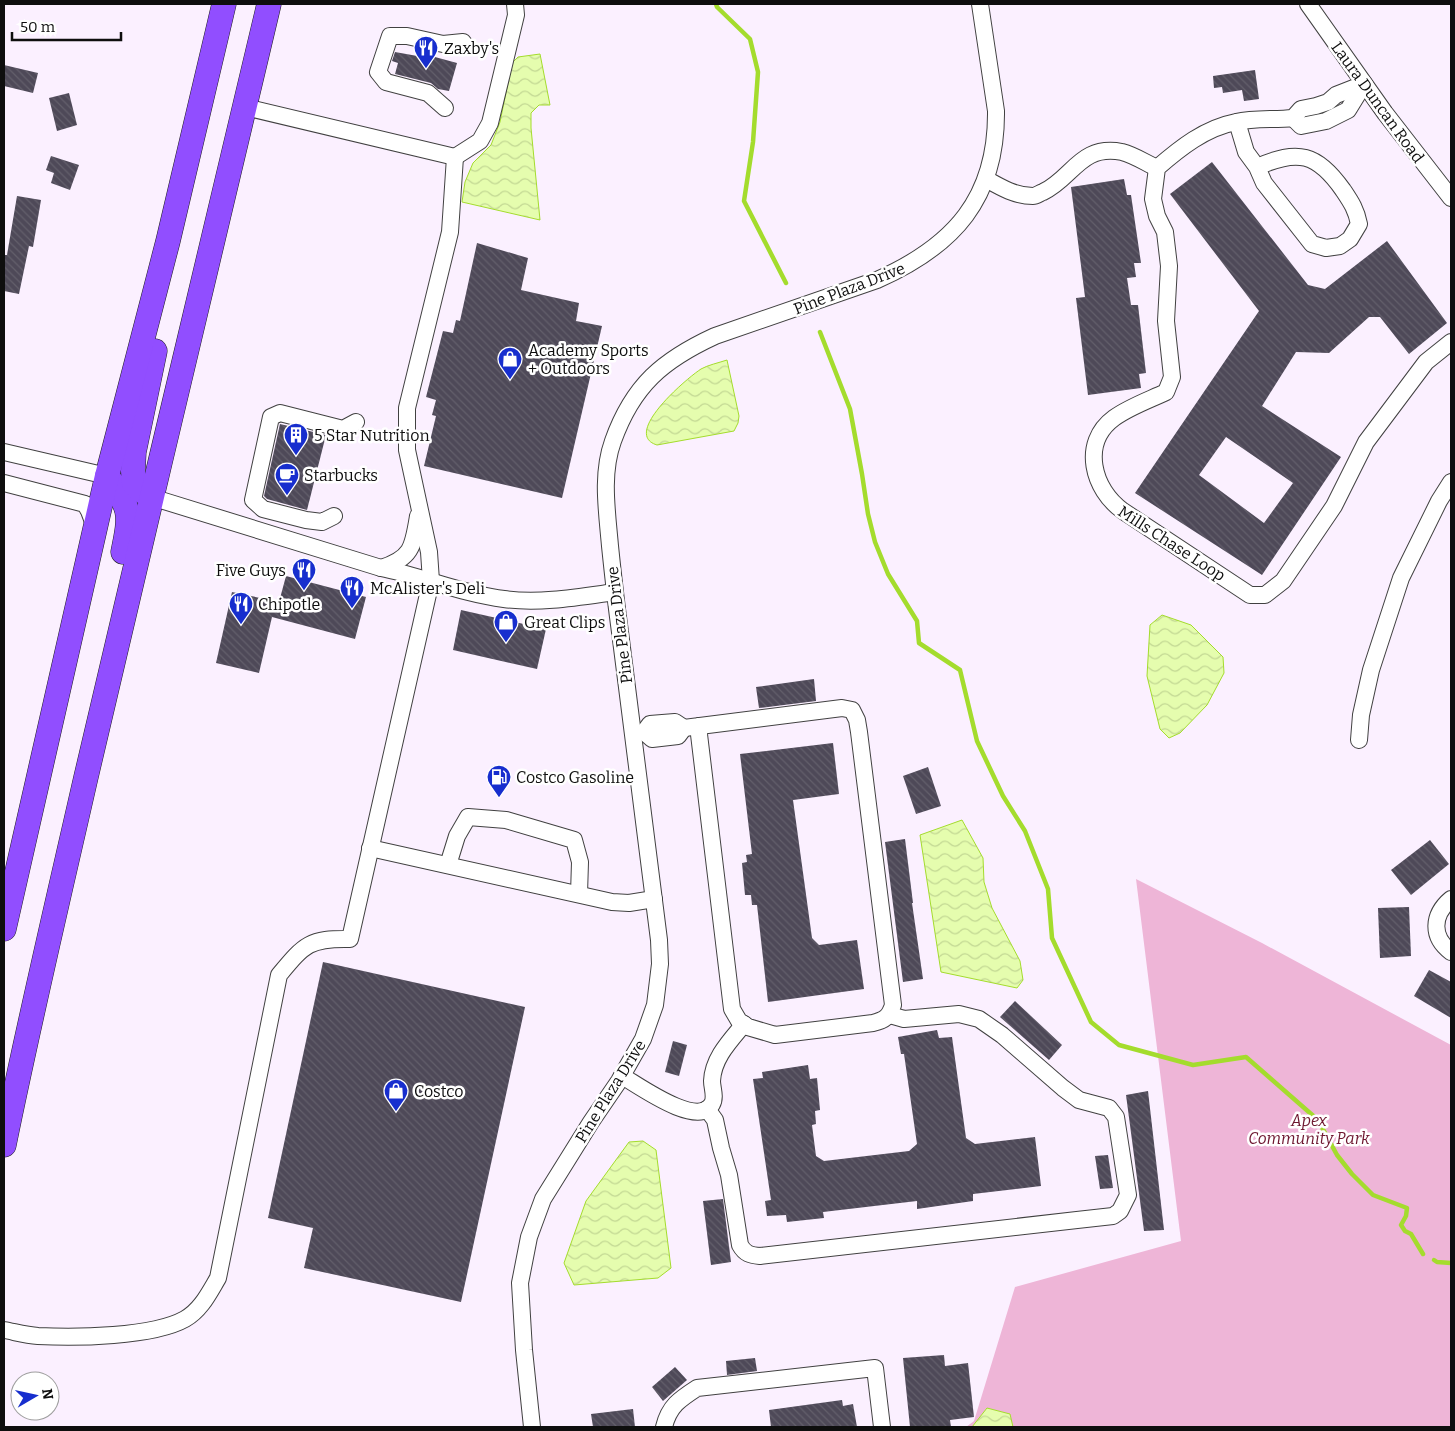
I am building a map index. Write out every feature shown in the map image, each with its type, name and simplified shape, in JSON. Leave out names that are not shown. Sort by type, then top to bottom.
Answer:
[{"type":"highway","points":[[4,929],[107,476],[175,211],[224,4]]},
{"type":"highway","points":[[4,1145],[24,1044],[151,497],[269,4]]},
{"type":"highway","points":[[151,497],[140,490],[134,482],[134,452],[159,332],[173,247],[175,211]]},
{"type":"highway","points":[[86,778],[92,707],[129,522],[126,503],[107,476]]},
{"type":"street","points":[[245,107],[455,157],[480,141],[490,123],[516,15],[515,4]]},
{"type":"street","name":"Pine Plaza Drive","points":[[532,1427],[520,1291],[529,1236],[543,1199],[622,1076],[643,1039],[655,1005],[660,964],[638,733],[615,592],[606,506],[606,473],[612,442],[627,408],[645,382],[669,360],[707,340],[877,280],[919,259],[936,247],[954,230],[973,204],[986,179],[994,145],[996,111],[980,4]]},
{"type":"street","name":"Laura Duncan Road","points":[[1308,4],[1364,84],[1451,198]]},
{"type":"street","points":[[445,108],[428,93],[386,82],[378,72],[390,36],[407,36],[443,44],[463,42]]},
{"type":"street","points":[[986,179],[1017,194],[1034,196],[1050,188],[1078,162],[1091,154],[1107,151],[1123,152],[1157,168],[1197,138],[1215,128],[1236,122],[1293,118],[1301,126],[1326,121],[1348,110],[1364,84]]},
{"type":"street","points":[[1236,122],[1246,152],[1257,167],[1264,183],[1312,244],[1326,248],[1340,246],[1350,239],[1359,224],[1356,210],[1337,182],[1321,164],[1304,156],[1272,160],[1257,167]]},
{"type":"street","points":[[4,1330],[36,1336],[67,1336],[120,1334],[162,1329],[186,1319],[204,1303],[218,1278],[279,975],[297,953],[315,941],[332,938],[350,939],[431,581],[429,552],[407,450],[407,408],[450,232],[455,157]]},
{"type":"street","name":"Mills Chase Loop","points":[[1157,168],[1152,199],[1157,216],[1165,232],[1169,266],[1166,321],[1172,377],[1166,392],[1112,419],[1099,435],[1094,456],[1094,469],[1098,480],[1112,503],[1250,595],[1265,594],[1283,581],[1334,506],[1366,442],[1426,362],[1451,342]]},
{"type":"street","points":[[334,516],[322,522],[306,520],[264,509],[252,500],[271,417],[280,414],[343,429],[356,422]]},
{"type":"street","points":[[4,452],[107,476]]},
{"type":"street","points":[[1359,740],[1361,715],[1371,670],[1401,578],[1439,501],[1451,482]]},
{"type":"street","points":[[4,483],[85,504],[95,527]]},
{"type":"street","points":[[151,497],[381,568],[404,572],[484,595],[512,600],[544,600],[615,592]]},
{"type":"street","points":[[381,568],[400,560],[410,550],[416,531],[419,506]]},
{"type":"street","points":[[638,733],[652,739],[678,736],[691,727],[842,708],[852,710],[857,720],[859,732],[893,1005],[890,1015],[884,1020],[775,1035],[753,1029],[739,1021],[732,1009],[691,727]]},
{"type":"street","points":[[448,865],[457,836],[468,817],[506,820],[574,840],[580,862],[578,894]]},
{"type":"street","points":[[370,848],[612,902],[654,899]]},
{"type":"street","points":[[1451,899],[1443,906],[1438,915],[1436,925],[1442,944],[1451,952]]},
{"type":"street","points":[[707,1109],[715,1120],[729,1174],[740,1245],[744,1252],[750,1255],[770,1255],[1113,1216],[1120,1211],[1128,1195],[1118,1124],[1116,1117],[1109,1108],[1079,1100],[1002,1035],[979,1019],[958,1014],[904,1019],[890,1015]]},
{"type":"street","points":[[622,1076],[667,1103],[694,1112],[707,1109],[712,1104],[714,1096],[712,1080],[716,1061],[744,1024]]},
{"type":"street","points":[[664,1427],[666,1418],[678,1400],[697,1388],[875,1368],[882,1427]]},
{"type":"green space","name":"Apex Community Park","points":[[1136,879],[1262,943],[1451,1045],[1451,1427],[966,1427],[974,1421],[1015,1287],[1181,1241]]},
{"type":"water","points":[[540,54],[550,105],[539,105],[531,113],[540,220],[462,202],[465,182],[473,163],[491,145],[500,122],[512,63],[518,57]]},
{"type":"water","points":[[727,360],[739,416],[734,431],[657,445],[648,439],[647,430],[651,418],[671,394],[701,369]]},
{"type":"water","points":[[1162,615],[1191,625],[1223,657],[1224,673],[1207,705],[1180,733],[1169,738],[1160,729],[1147,676],[1150,625]]},
{"type":"water","points":[[962,820],[983,858],[984,882],[992,908],[1020,961],[1023,980],[1017,988],[941,972],[920,835]]},
{"type":"water","points":[[643,1141],[656,1150],[671,1268],[658,1278],[574,1285],[564,1263],[586,1201],[629,1142]]},
{"type":"water","points":[[987,1408],[1010,1414],[1013,1427],[972,1427]]},
{"type":"building","name":"Zaxby's","points":[[395,52],[423,57],[424,54],[457,63],[449,91],[438,89],[431,83],[395,74],[398,63],[392,61]]},
{"type":"building","points":[[4,65],[38,73],[33,93],[4,86]]},
{"type":"building","points":[[1255,70],[1259,99],[1244,101],[1242,90],[1223,93],[1222,87],[1214,88],[1213,76]]},
{"type":"building","points":[[69,93],[77,125],[57,131],[49,98]]},
{"type":"building","points":[[51,156],[79,165],[70,190],[51,183],[54,173],[46,170]]},
{"type":"building","points":[[1212,162],[1308,285],[1325,289],[1387,241],[1447,323],[1409,354],[1380,317],[1369,317],[1329,353],[1296,352],[1262,406],[1341,457],[1262,575],[1135,493],[1259,311],[1170,194]],"holes":[[[1226,437],[1293,483],[1264,523],[1199,475]]]},
{"type":"building","points":[[1124,179],[1127,195],[1131,195],[1141,263],[1134,263],[1136,277],[1127,278],[1131,305],[1138,305],[1146,373],[1139,374],[1141,388],[1088,395],[1076,298],[1085,297],[1071,187]]},
{"type":"building","points":[[17,196],[41,200],[33,247],[29,246],[19,294],[4,291],[4,255],[7,255]]},
{"type":"building","name":"Academy Sports + Outdoors","points":[[477,243],[528,258],[521,290],[579,303],[576,321],[602,326],[562,498],[424,466],[436,416],[432,415],[436,400],[426,397],[443,331],[453,333],[456,320],[460,321]]},
{"type":"building","points":[[280,424],[326,435],[307,510],[267,499],[264,496]]},
{"type":"building","points":[[286,576],[366,597],[355,639],[272,617],[259,673],[216,663],[232,592],[279,602]]},
{"type":"building","points":[[461,610],[546,629],[537,669],[453,650]]},
{"type":"building","points":[[814,679],[816,701],[759,708],[756,687]]},
{"type":"building","points":[[833,743],[839,794],[793,800],[812,938],[819,945],[857,940],[864,989],[768,1002],[757,905],[752,905],[751,895],[745,895],[742,863],[747,862],[746,855],[752,854],[740,754]]},
{"type":"building","points":[[928,767],[941,806],[916,814],[903,776]]},
{"type":"building","points":[[905,839],[923,979],[903,982],[885,842]]},
{"type":"building","points":[[1430,840],[1449,864],[1411,895],[1391,870]]},
{"type":"building","points":[[1409,907],[1411,956],[1380,958],[1378,908]]},
{"type":"building","name":"Costco","points":[[323,962],[525,1007],[461,1302],[304,1268],[313,1228],[268,1218]]},
{"type":"building","points":[[1429,970],[1451,982],[1451,1018],[1414,996]]},
{"type":"building","points":[[1015,1001],[1062,1045],[1049,1060],[1000,1017]]},
{"type":"building","points":[[937,1030],[939,1038],[952,1037],[966,1138],[975,1144],[1035,1137],[1041,1186],[973,1194],[973,1201],[917,1209],[917,1201],[823,1212],[824,1218],[787,1222],[786,1215],[767,1216],[765,1201],[771,1200],[753,1079],[763,1078],[762,1072],[808,1065],[810,1079],[817,1078],[820,1110],[815,1111],[816,1124],[812,1125],[816,1156],[824,1161],[909,1151],[917,1144],[904,1054],[901,1054],[898,1037]]},
{"type":"building","points":[[673,1041],[687,1045],[679,1076],[665,1072]]},
{"type":"building","points":[[1148,1091],[1164,1230],[1144,1231],[1126,1095]]},
{"type":"building","points":[[1108,1155],[1113,1188],[1100,1189],[1095,1156]]},
{"type":"building","points":[[723,1199],[731,1262],[711,1265],[703,1201]]},
{"type":"building","points":[[944,1355],[945,1366],[968,1363],[974,1417],[950,1420],[951,1427],[910,1427],[903,1358]]},
{"type":"building","points":[[755,1358],[757,1371],[727,1375],[726,1361]]},
{"type":"building","points":[[675,1367],[687,1380],[663,1401],[652,1387]]},
{"type":"building","points":[[842,1400],[843,1406],[853,1404],[857,1427],[771,1427],[769,1410]]},
{"type":"building","points":[[633,1409],[635,1427],[593,1427],[591,1414]]},
{"type":"waterway","points":[[716,4],[750,39],[758,72],[753,142],[744,201],[786,283]]},
{"type":"waterway","points":[[820,332],[850,409],[868,514],[875,542],[888,574],[917,621],[919,643],[960,670],[977,741],[1003,796],[1025,831],[1048,889],[1052,938],[1091,1022],[1119,1045],[1193,1065],[1246,1057],[1318,1120],[1337,1155],[1352,1174],[1373,1195],[1407,1208],[1406,1216],[1401,1225],[1405,1231],[1411,1234],[1423,1254]]},
{"type":"waterway","points":[[1434,1260],[1451,1263]]},
{"type":"place","name":"Zaxby's","points":[[426,69]]},
{"type":"place","name":"Academy Sports + Outdoors","points":[[510,380]]},
{"type":"place","name":"5 Star Nutrition","points":[[296,456]]},
{"type":"place","name":"Starbucks","points":[[287,496]]},
{"type":"place","name":"Five Guys","points":[[304,591]]},
{"type":"place","name":"McAlister's Deli","points":[[352,609]]},
{"type":"place","name":"Chipotle","points":[[241,625]]},
{"type":"place","name":"Great Clips","points":[[506,643]]},
{"type":"place","name":"Costco Gasoline","points":[[499,798]]},
{"type":"place","name":"Costco","points":[[396,1112]]}]
